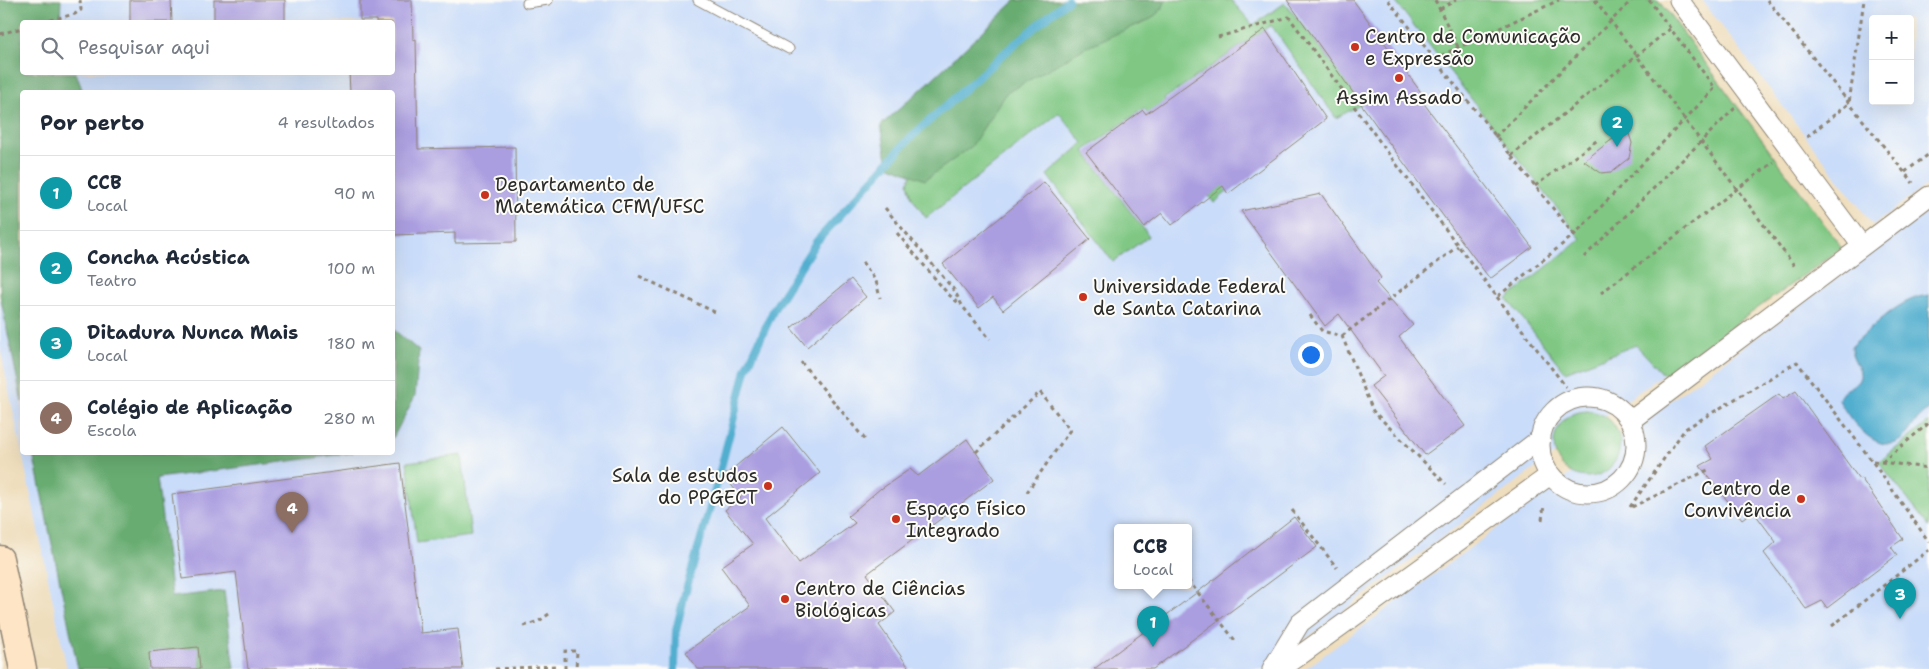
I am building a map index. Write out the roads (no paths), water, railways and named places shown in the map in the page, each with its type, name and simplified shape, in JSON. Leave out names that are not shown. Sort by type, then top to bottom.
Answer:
[{"type":"main road","points":[[0,559],[23,669]]},
{"type":"street","points":[[1679,0],[1862,246]]},
{"type":"street","points":[[1630,421],[1927,198]]},
{"type":"street","points":[[1589,397],[1605,400],[1620,408],[1630,421],[1635,434],[1636,449],[1632,464],[1625,476],[1614,486],[1601,492],[1573,491],[1560,484],[1550,475],[1542,458],[1541,438],[1544,427],[1558,408],[1572,400],[1589,397]]},
{"type":"street","points":[[1272,669],[1300,622],[1541,438]]},
{"type":"street","points":[[1281,669],[1550,475]]},
{"type":"lane","points":[[527,4],[548,0]]},
{"type":"lane","points":[[698,0],[789,49]]},
{"type":"water","points":[[1929,295],[1929,410],[1920,416],[1903,438],[1894,443],[1884,444],[1866,434],[1857,426],[1839,400],[1843,392],[1856,384],[1860,377],[1851,346],[1897,307],[1918,297]]},
{"type":"waterway","points":[[675,669],[676,631],[684,597],[717,483],[746,370],[774,309],[816,242],[909,139],[1010,48],[1068,0]]},
{"type":"place","name":"Centro de Comunicação e Expressão","points":[[1355,47]]},
{"type":"place","name":"Assim Assado","points":[[1399,78]]},
{"type":"place","name":"Concha Acústica","points":[[1617,147]]},
{"type":"place","name":"Departamento de Matemática CFM/UFSC","points":[[485,195]]},
{"type":"place","name":"Universidade Federal de Santa Catarina","points":[[1083,297]]},
{"type":"place","name":"Sala de estudos do PPGECT","points":[[768,486]]},
{"type":"place","name":"Centro de Convivência","points":[[1801,499]]},
{"type":"place","name":"Espaço Físico Integrado","points":[[896,519]]},
{"type":"place","name":"Colégio de Aplicação","points":[[292,533]]},
{"type":"place","name":"Centro de Ciências Biológicas","points":[[785,599]]},
{"type":"place","name":"Ditadura Nunca Mais","points":[[1900,619]]},
{"type":"place","name":"CCB","points":[[1153,647]]}]
